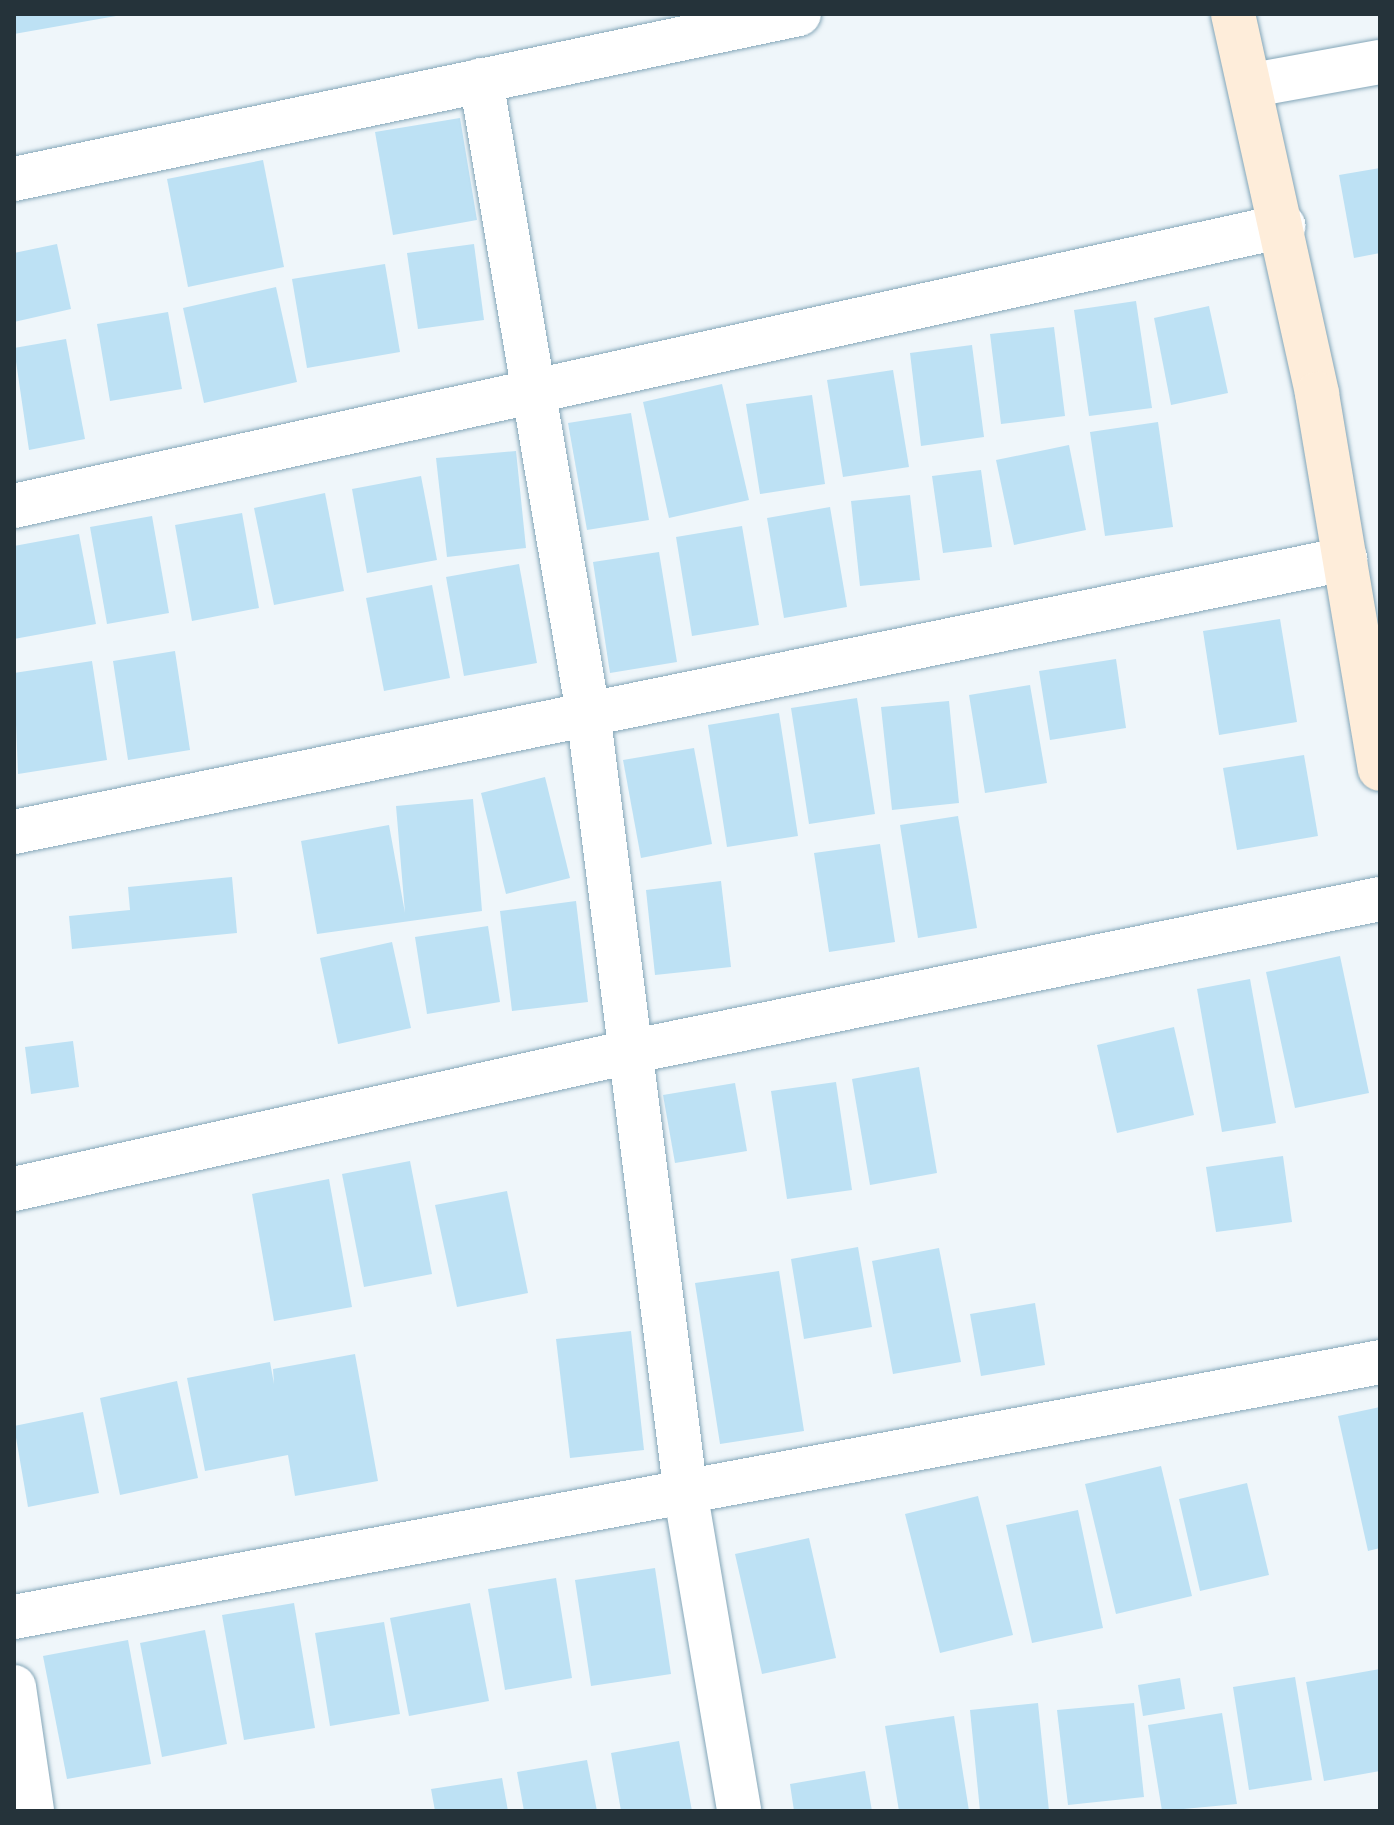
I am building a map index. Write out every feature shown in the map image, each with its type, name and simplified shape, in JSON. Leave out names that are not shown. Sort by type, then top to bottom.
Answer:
[{"type":"street","points":[[14,179],[799,14]]},
{"type":"street","points":[[1233,14],[1253,85],[1283,226],[1345,559],[1374,684],[1380,769]]},
{"type":"street","points":[[1253,85],[1380,62]]},
{"type":"street","points":[[481,80],[537,390],[589,719],[634,1051],[686,1496],[739,1811]]},
{"type":"street","points":[[14,506],[1283,226]]},
{"type":"street","points":[[14,832],[589,719],[1345,559]]},
{"type":"street","points":[[14,1189],[634,1051],[1380,899]]},
{"type":"street","points":[[14,1617],[686,1496],[1380,1362]]},
{"type":"street","points":[[14,1687],[32,1811]]},
{"type":"building","points":[[14,14],[115,14],[116,16],[14,34]]},
{"type":"building","points":[[460,118],[477,220],[393,235],[375,132]]},
{"type":"building","points":[[263,160],[284,267],[188,287],[167,179]]},
{"type":"building","points":[[1380,168],[1380,253],[1354,258],[1339,175]]},
{"type":"building","points":[[57,244],[71,309],[14,322],[14,253]]},
{"type":"building","points":[[474,244],[484,320],[418,329],[407,253]]},
{"type":"building","points":[[385,264],[400,352],[307,368],[292,279]]},
{"type":"building","points":[[276,287],[297,382],[204,403],[183,308]]},
{"type":"building","points":[[1136,301],[1152,408],[1089,416],[1074,310]]},
{"type":"building","points":[[1209,306],[1228,393],[1171,405],[1154,318]]},
{"type":"building","points":[[168,312],[182,389],[110,401],[97,324]]},
{"type":"building","points":[[1054,327],[1065,416],[1001,424],[990,334]]},
{"type":"building","points":[[66,339],[85,439],[29,450],[14,348]]},
{"type":"building","points":[[972,345],[984,437],[921,446],[910,353]]},
{"type":"building","points":[[893,370],[909,467],[843,477],[827,380]]},
{"type":"building","points":[[722,384],[749,500],[669,518],[643,402]]},
{"type":"building","points":[[812,395],[825,484],[760,494],[746,404]]},
{"type":"building","points":[[631,413],[649,520],[587,530],[568,423]]},
{"type":"building","points":[[1158,422],[1173,527],[1105,536],[1090,432]]},
{"type":"building","points":[[1069,445],[1086,530],[1014,545],[996,460]]},
{"type":"building","points":[[516,451],[526,548],[447,557],[436,458]]},
{"type":"building","points":[[981,470],[992,547],[943,553],[932,476]]},
{"type":"building","points":[[421,476],[437,560],[367,573],[352,489]]},
{"type":"building","points":[[325,493],[344,591],[274,605],[254,508]]},
{"type":"building","points":[[910,495],[920,580],[860,586],[851,501]]},
{"type":"building","points":[[830,507],[847,607],[784,618],[767,518]]},
{"type":"building","points":[[242,513],[259,608],[192,621],[175,525]]},
{"type":"building","points":[[152,516],[169,613],[107,624],[90,527]]},
{"type":"building","points":[[742,526],[759,625],[692,636],[676,537]]},
{"type":"building","points":[[79,534],[96,624],[14,639],[14,546]]},
{"type":"building","points":[[659,552],[677,662],[610,673],[593,562]]},
{"type":"building","points":[[519,564],[537,663],[464,676],[446,577]]},
{"type":"building","points":[[432,585],[450,678],[384,691],[366,598]]},
{"type":"building","points":[[1280,619],[1297,722],[1219,735],[1203,631]]},
{"type":"building","points":[[175,651],[190,750],[128,760],[113,661]]},
{"type":"building","points":[[1116,659],[1126,728],[1050,740],[1039,671]]},
{"type":"building","points":[[92,661],[107,760],[18,774],[14,673]]},
{"type":"building","points":[[1030,685],[1047,783],[985,793],[969,695]]},
{"type":"building","points":[[857,698],[875,814],[809,824],[791,708]]},
{"type":"building","points":[[949,701],[959,803],[892,810],[881,707]]},
{"type":"building","points":[[779,713],[798,836],[727,847],[708,725]]},
{"type":"building","points":[[694,748],[712,844],[641,858],[623,760]]},
{"type":"building","points":[[1304,755],[1318,836],[1237,850],[1223,768]]},
{"type":"building","points":[[545,777],[570,878],[506,894],[481,793]]},
{"type":"building","points":[[473,799],[482,911],[317,934],[301,841],[389,825],[405,913],[396,806]]},
{"type":"building","points":[[958,816],[977,928],[918,938],[900,825]]},
{"type":"building","points":[[880,844],[895,942],[829,952],[814,853]]},
{"type":"building","points":[[232,877],[237,933],[72,949],[69,916],[130,910],[128,887]]},
{"type":"building","points":[[721,881],[731,967],[655,975],[646,890]]},
{"type":"building","points":[[576,901],[588,1002],[512,1011],[500,911]]},
{"type":"building","points":[[488,926],[500,1002],[427,1014],[415,937]]},
{"type":"building","points":[[392,942],[411,1028],[338,1044],[320,958]]},
{"type":"building","points":[[1340,956],[1369,1093],[1295,1108],[1266,972]]},
{"type":"building","points":[[1250,979],[1276,1123],[1222,1132],[1197,989]]},
{"type":"building","points":[[1174,1027],[1194,1115],[1117,1133],[1097,1045]]},
{"type":"building","points":[[73,1041],[79,1087],[31,1094],[25,1047]]},
{"type":"building","points":[[919,1067],[937,1173],[870,1185],[852,1079]]},
{"type":"building","points":[[836,1082],[852,1190],[787,1199],[771,1091]]},
{"type":"building","points":[[735,1083],[747,1151],[675,1163],[663,1095]]},
{"type":"building","points":[[1283,1156],[1292,1222],[1216,1232],[1206,1167]]},
{"type":"building","points":[[410,1161],[432,1274],[364,1287],[342,1174]]},
{"type":"building","points":[[329,1179],[352,1307],[274,1321],[252,1194]]},
{"type":"building","points":[[507,1191],[528,1293],[457,1307],[435,1205]]},
{"type":"building","points":[[858,1247],[872,1327],[804,1339],[791,1259]]},
{"type":"building","points":[[939,1248],[961,1362],[893,1374],[872,1261]]},
{"type":"building","points":[[779,1271],[804,1431],[720,1444],[695,1283]]},
{"type":"building","points":[[1035,1303],[1045,1365],[981,1376],[970,1314]]},
{"type":"building","points":[[631,1331],[644,1450],[570,1458],[556,1339]]},
{"type":"building","points":[[355,1354],[378,1481],[295,1496],[288,1455],[205,1471],[187,1378],[270,1362],[274,1384],[273,1369]]},
{"type":"building","points":[[177,1381],[198,1478],[120,1495],[100,1398]]},
{"type":"building","points":[[1380,1407],[1380,1548],[1368,1551],[1338,1416]]},
{"type":"building","points":[[83,1412],[99,1493],[28,1507],[14,1426]]},
{"type":"building","points":[[1161,1466],[1192,1596],[1116,1614],[1085,1484]]},
{"type":"building","points":[[1247,1483],[1269,1575],[1200,1591],[1179,1499]]},
{"type":"building","points":[[978,1496],[1013,1635],[940,1653],[905,1514]]},
{"type":"building","points":[[1078,1510],[1103,1628],[1032,1643],[1006,1525]]},
{"type":"building","points":[[809,1538],[836,1658],[762,1674],[735,1554]]},
{"type":"building","points":[[655,1568],[671,1674],[591,1686],[575,1580]]},
{"type":"building","points":[[556,1578],[572,1678],[505,1690],[488,1589]]},
{"type":"building","points":[[294,1603],[315,1728],[244,1740],[222,1615]]},
{"type":"building","points":[[470,1603],[489,1701],[409,1716],[390,1618]]},
{"type":"building","points":[[384,1622],[400,1714],[330,1726],[315,1633]]},
{"type":"building","points":[[205,1630],[227,1744],[162,1757],[140,1643]]},
{"type":"building","points":[[128,1640],[151,1764],[67,1779],[43,1656]]},
{"type":"building","points":[[1380,1669],[1380,1771],[1324,1781],[1306,1682]]},
{"type":"building","points":[[1295,1677],[1312,1780],[1249,1790],[1233,1687]]},
{"type":"building","points":[[1180,1678],[1185,1709],[1143,1716],[1138,1685]]},
{"type":"building","points":[[1038,1703],[1049,1811],[980,1811],[970,1710]]},
{"type":"building","points":[[1134,1703],[1144,1797],[1068,1805],[1057,1710]]},
{"type":"building","points":[[1222,1713],[1237,1804],[1162,1811],[1148,1725]]},
{"type":"building","points":[[954,1716],[969,1811],[899,1811],[885,1726]]},
{"type":"building","points":[[679,1741],[692,1811],[621,1811],[611,1753]]},
{"type":"building","points":[[587,1760],[597,1811],[524,1811],[517,1772]]},
{"type":"building","points":[[865,1771],[872,1811],[794,1811],[790,1784]]},
{"type":"building","points":[[502,1778],[508,1811],[435,1811],[431,1789]]}]
